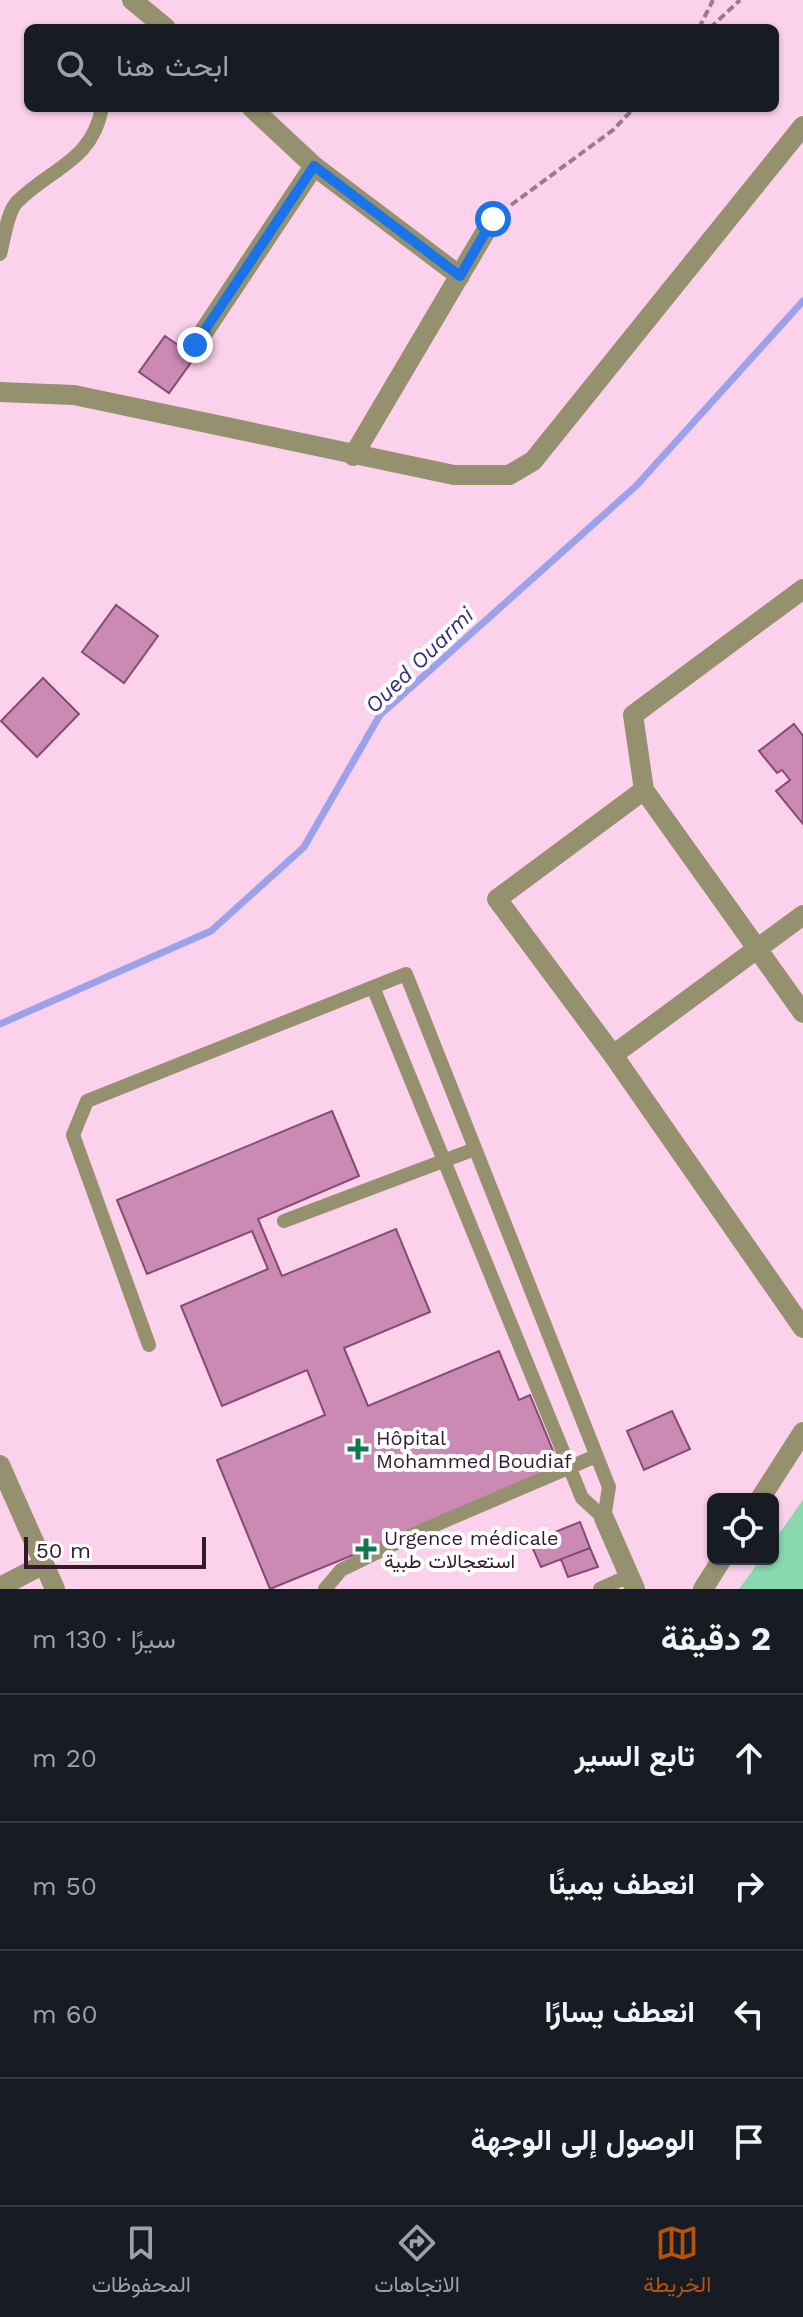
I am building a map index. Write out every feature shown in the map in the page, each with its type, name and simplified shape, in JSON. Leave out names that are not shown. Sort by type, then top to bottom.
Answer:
[{"type":"street","points":[[132,0],[161,24]]},
{"type":"street","points":[[256,112],[314,166],[460,276]]},
{"type":"street","points":[[0,392],[74,395],[454,475],[509,475],[533,461],[803,126]]},
{"type":"street","points":[[195,345],[314,166]]},
{"type":"street","points":[[353,456],[493,219]]},
{"type":"street","points":[[803,589],[633,715],[644,790],[803,1013]]},
{"type":"street","points":[[644,790],[497,899],[613,1055],[803,1328]]},
{"type":"street","points":[[613,1055],[803,915]]},
{"type":"street","points":[[764,1493],[803,1432]]},
{"type":"street","points":[[0,1465],[55,1589]]},
{"type":"street","points":[[604,1518],[632,1583]]},
{"type":"street","points":[[0,1587],[44,1564]]},
{"type":"street","points":[[703,1589],[718,1565]]},
{"type":"lane","points":[[0,254],[15,203],[58,173],[91,142],[101,112]]},
{"type":"lane","points":[[149,1345],[73,1135],[87,1101],[406,974],[609,1487],[604,1518]]},
{"type":"lane","points":[[373,987],[582,1498],[604,1518]]},
{"type":"lane","points":[[284,1221],[475,1149]]},
{"type":"lane","points":[[325,1589],[341,1570],[421,1531],[596,1456]]},
{"type":"lane","points":[[600,1589],[632,1583]]},
{"type":"path","points":[[701,24],[713,0]]},
{"type":"path","points":[[714,24],[740,0]]},
{"type":"path","points":[[493,219],[613,130],[630,112]]},
{"type":"green space","points":[[803,1500],[803,1589],[739,1589],[757,1565],[779,1565],[779,1534]]},
{"type":"building","points":[[165,336],[195,357],[169,393],[139,372]]},
{"type":"building","points":[[116,605],[158,636],[124,683],[82,652]]},
{"type":"building","points":[[43,678],[79,714],[37,757],[1,721]]},
{"type":"building","points":[[794,724],[803,736],[803,824],[776,791],[790,780],[782,770],[777,773],[759,751]]},
{"type":"building","points":[[332,1111],[359,1176],[258,1219],[282,1276],[396,1229],[430,1312],[344,1348],[368,1406],[499,1351],[519,1400],[530,1395],[561,1470],[270,1589],[217,1460],[325,1415],[307,1370],[222,1406],[181,1306],[268,1269],[252,1231],[147,1274],[117,1200]]},
{"type":"building","points":[[672,1411],[690,1449],[644,1470],[627,1431]]},
{"type":"building","points":[[580,1522],[590,1548],[541,1567],[530,1542]]},
{"type":"building","points":[[590,1548],[598,1567],[568,1577],[561,1559]]},
{"type":"waterway","name":"Oued Ouarmi","points":[[0,1024],[211,931],[304,847],[380,715],[636,486],[803,301]]},
{"type":"place","name":"Hôpital Mohammed Boudiaf","points":[[358,1449]]},
{"type":"place","name":"Urgence médicale استعجالات طبية","points":[[366,1549]]},
{"type":"route","points":[[195,345],[314,166],[460,276],[493,219]]}]
